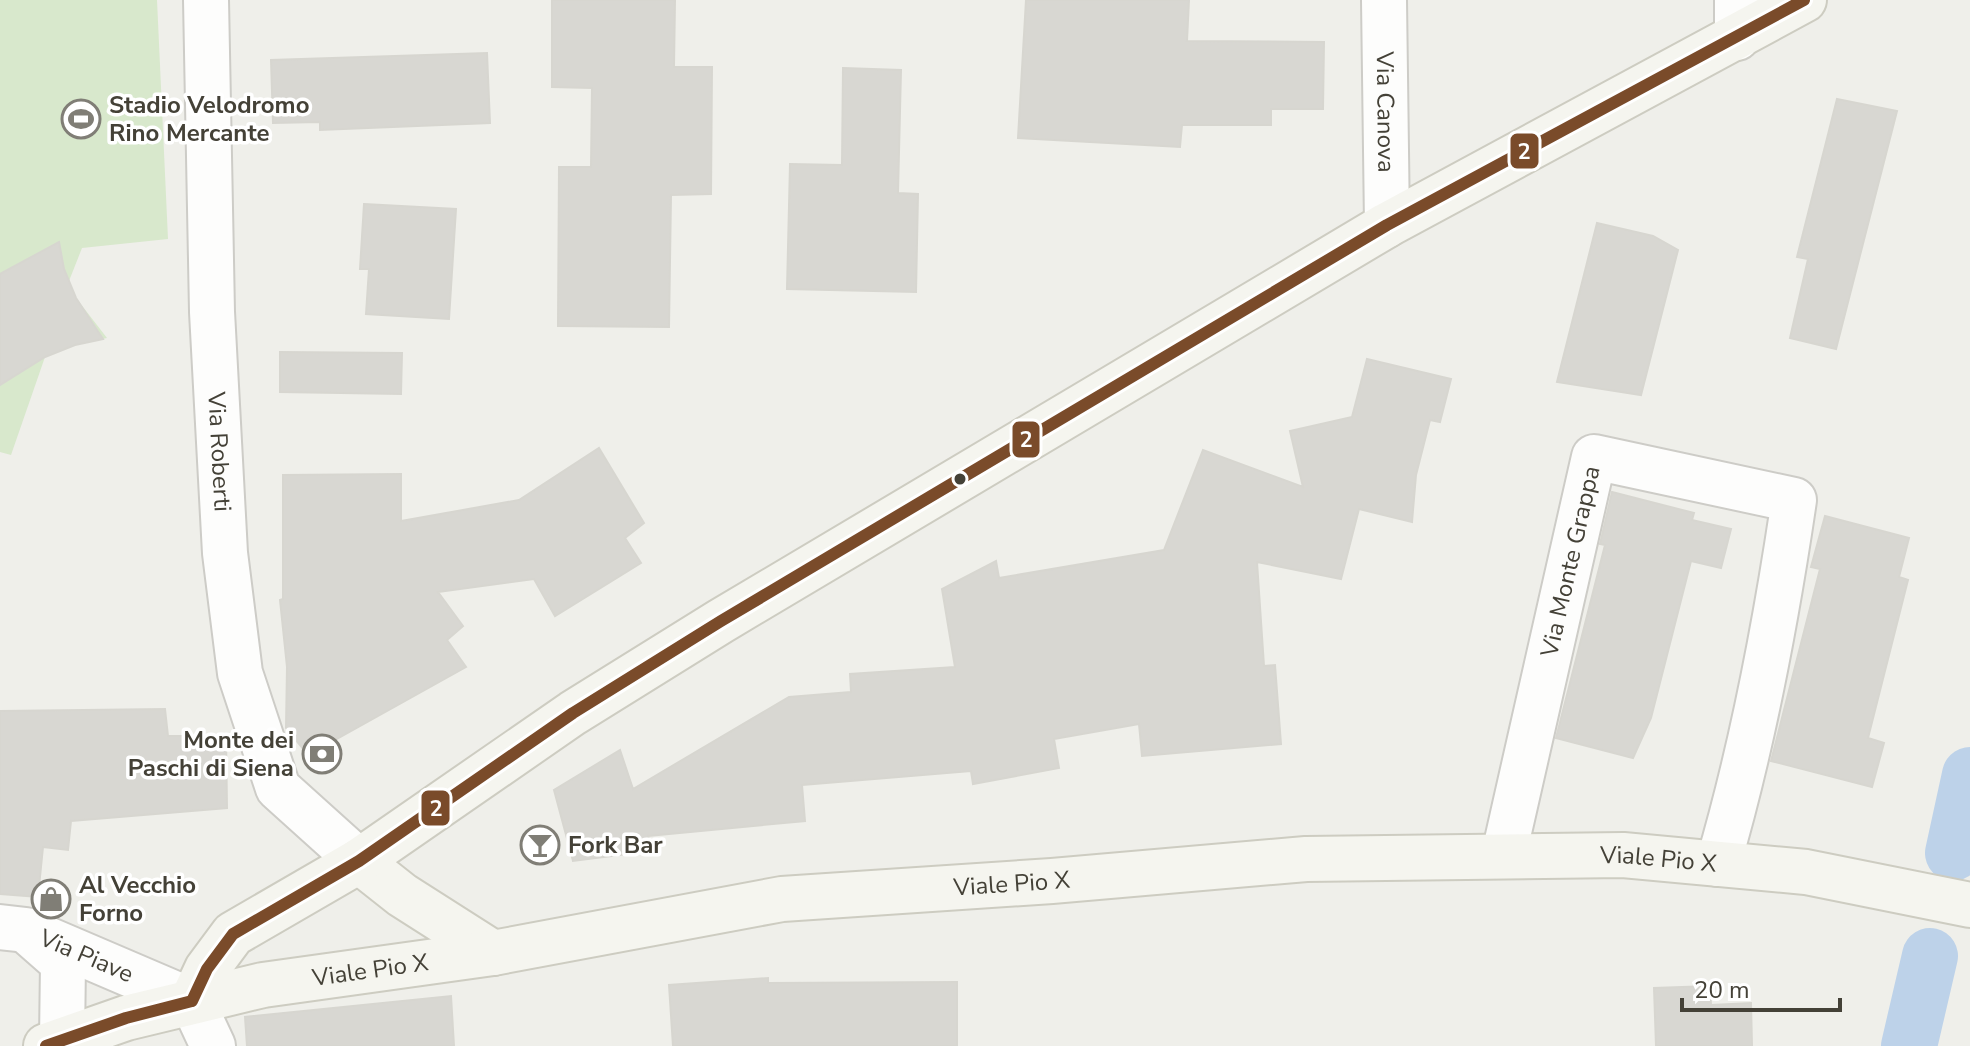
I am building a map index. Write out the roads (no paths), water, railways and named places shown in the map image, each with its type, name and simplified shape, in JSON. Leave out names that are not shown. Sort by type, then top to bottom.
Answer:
[{"type":"street","name":"Via Roberti","points":[[206,0],[212,312],[225,553],[240,673],[278,788],[359,861]]},
{"type":"street","name":"Via Canova","points":[[1384,0],[1387,225]]},
{"type":"street","points":[[213,1046],[192,1001],[207,969],[233,934],[359,861],[573,713],[721,621],[1387,225],[1577,120],[1737,19],[1804,0]]},
{"type":"street","name":"Via Monte Grappa","points":[[1504,854],[1594,457],[1794,500],[1779,598],[1732,817],[1718,864]]},
{"type":"street","name":"Viale Pio X","points":[[54,1042],[192,1001],[348,971],[493,953],[782,899],[1052,881],[1306,859],[1504,854],[1623,855],[1819,874],[1970,905]]},
{"type":"street","points":[[359,861],[402,895],[493,953]]},
{"type":"street","name":"Via Piave","points":[[13,929],[192,1001]]},
{"type":"street","name":"Via Piave","points":[[13,929],[63,963],[54,1042]]},
{"type":"waterway","points":[[1953,853],[1970,775]]},
{"type":"waterway","points":[[1909,1046],[1930,956]]},
{"type":"place","name":"Stadio Velodromo Rino Mercante","points":[[81,119]]},
{"type":"place","name":"Monte dei Paschi di Siena","points":[[322,754]]},
{"type":"place","name":"Fork Bar","points":[[540,845]]},
{"type":"place","name":"Al Vecchio Forno","points":[[51,899]]}]
